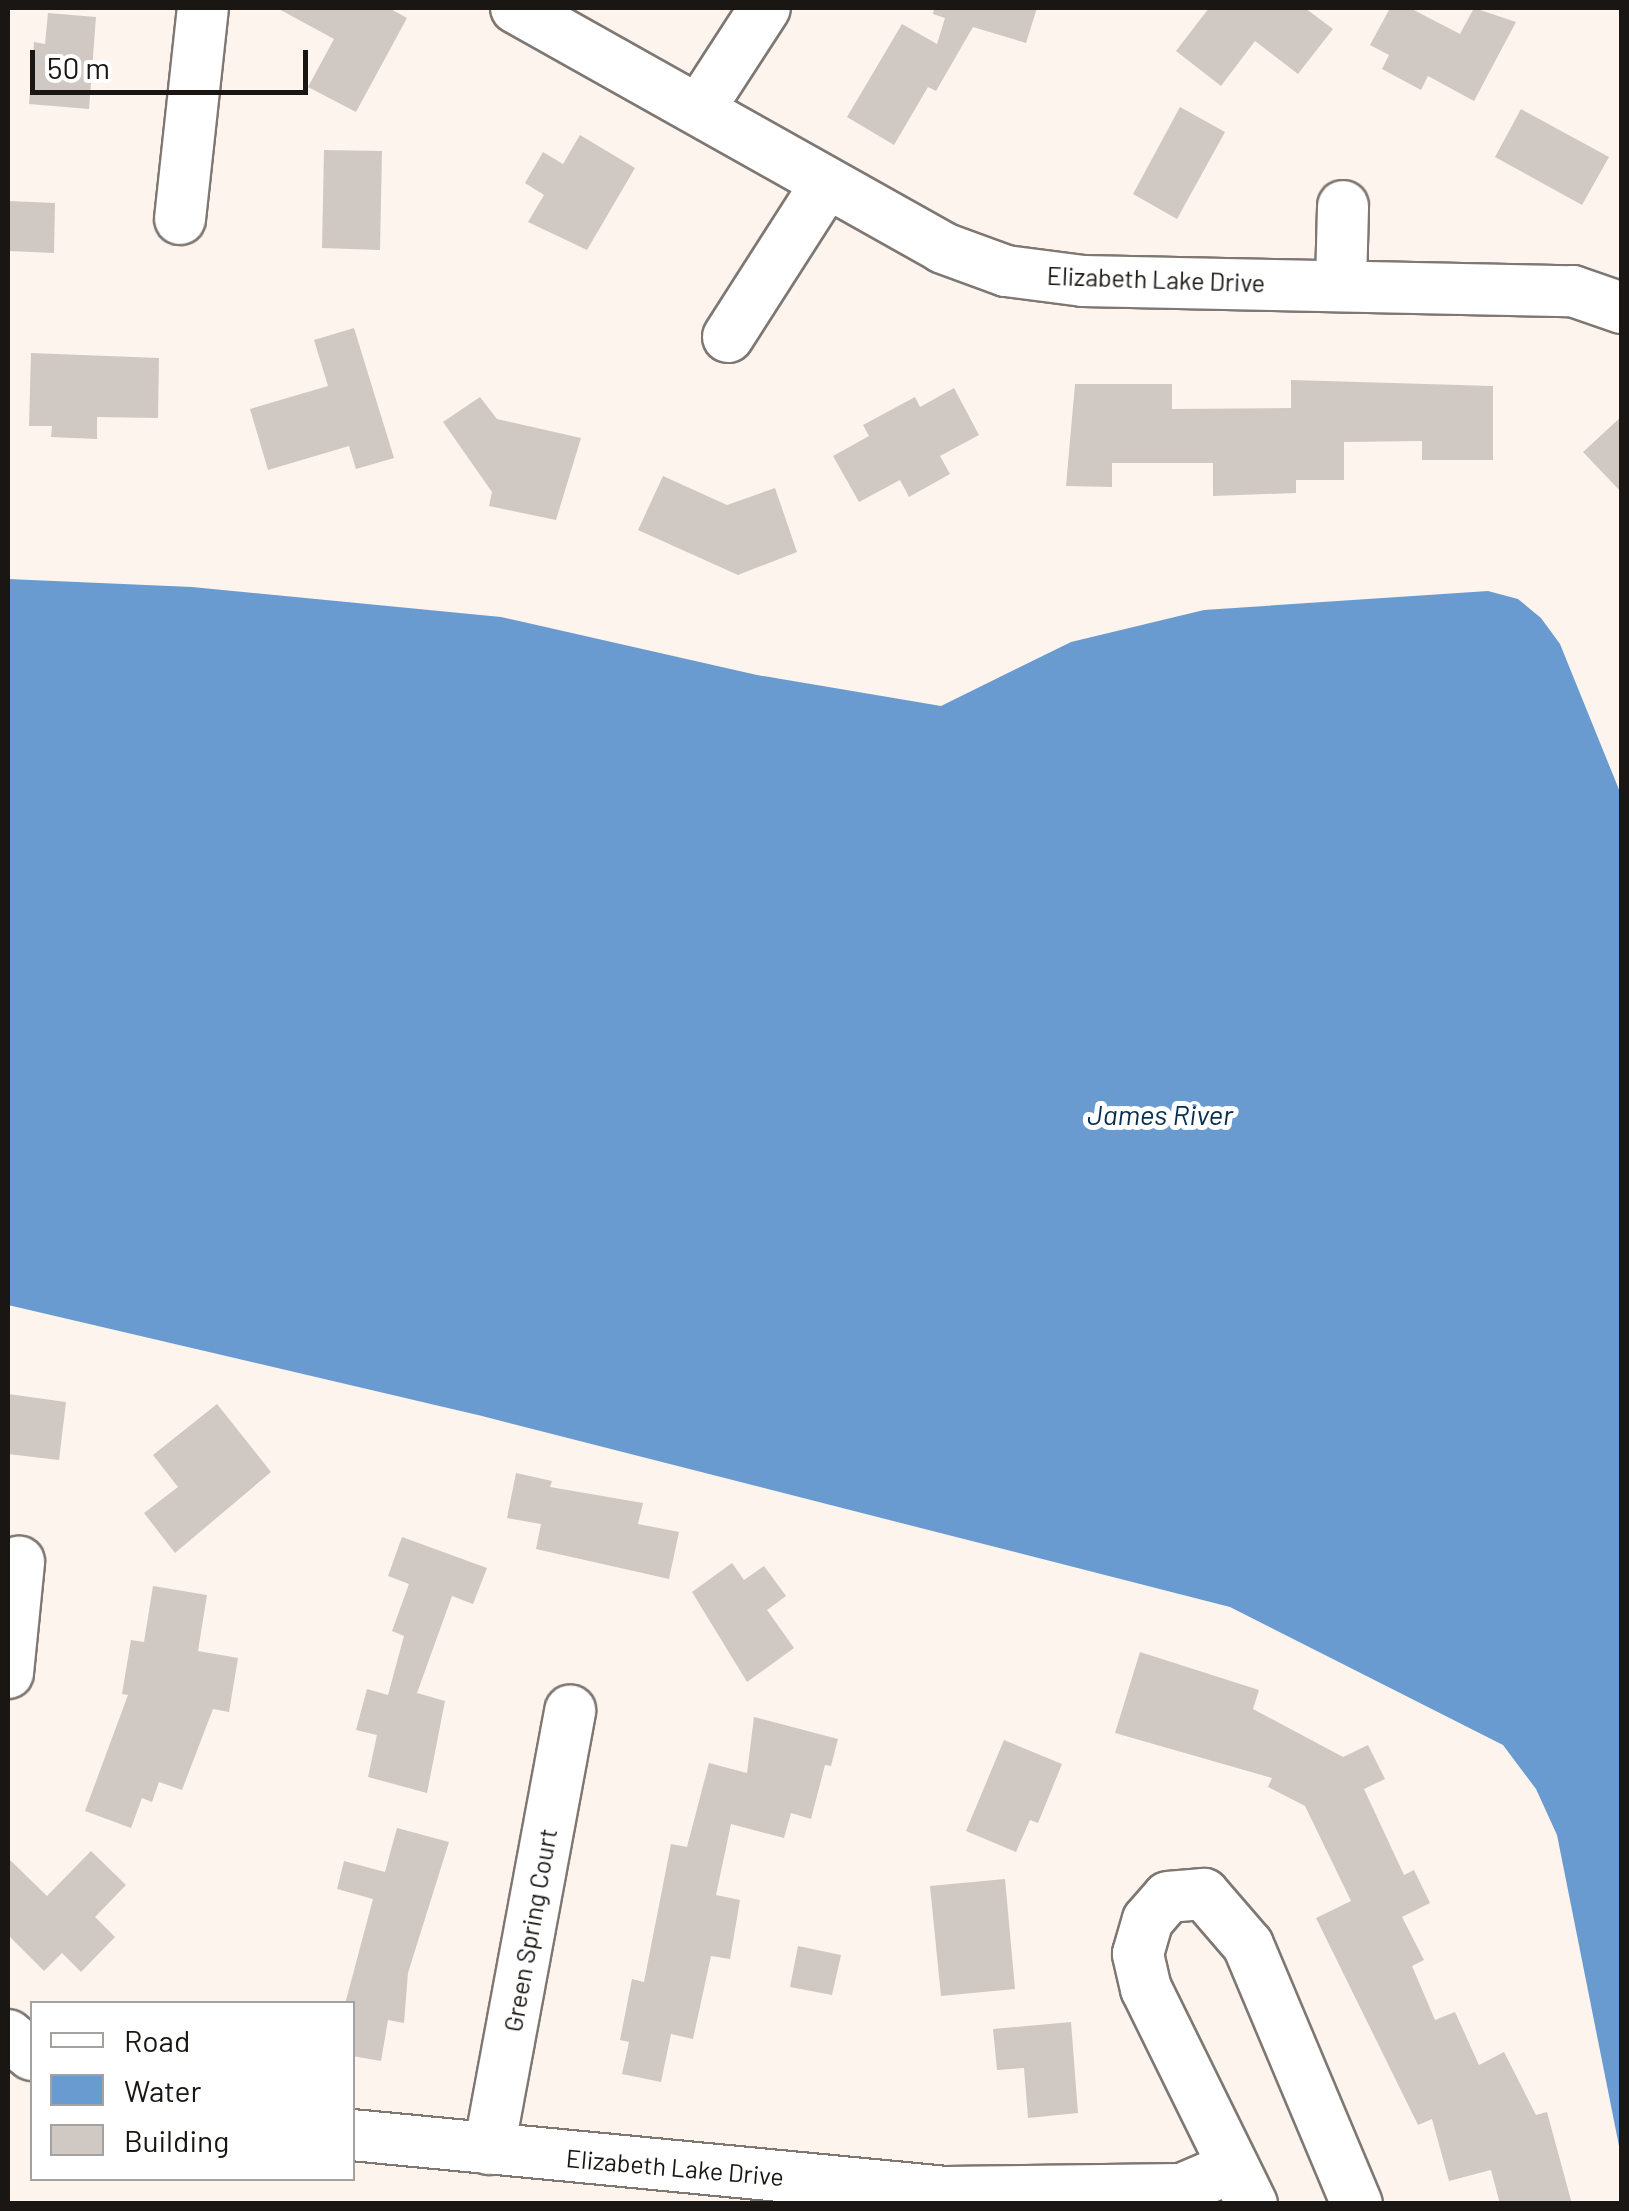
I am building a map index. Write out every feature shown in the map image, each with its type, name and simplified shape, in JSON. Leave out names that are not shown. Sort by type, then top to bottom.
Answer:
[{"type":"street","points":[[180,219],[203,8]]},
{"type":"street","name":"Elizabeth Lake Drive","points":[[516,8],[943,248],[1006,271],[1083,281],[1573,291],[1622,308]]},
{"type":"street","points":[[700,108],[765,8]]},
{"type":"street","points":[[728,337],[826,184]]},
{"type":"street","points":[[1340,284],[1343,206]]},
{"type":"street","points":[[8,1673],[18,1562]]},
{"type":"street","name":"Green Spring Court","points":[[489,2149],[570,1710]]},
{"type":"street","name":"Elizabeth Lake Drive","points":[[355,2135],[946,2192],[1242,2185],[1146,1988],[1138,1954],[1148,1920],[1168,1898],[1204,1894],[1248,1944],[1357,2204]]},
{"type":"street","points":[[8,2034],[30,2053]]},
{"type":"water","name":"James River","points":[[8,579],[192,587],[501,617],[757,675],[941,706],[1071,642],[1204,610],[1488,591],[1518,599],[1541,618],[1560,644],[1622,797],[1621,2156],[1557,1835],[1536,1789],[1503,1745],[1230,1607],[482,1416],[8,1305]]},
{"type":"building","points":[[277,8],[389,8],[407,18],[356,112],[308,87],[334,39]]},
{"type":"building","points":[[934,8],[1037,8],[1026,43],[973,27],[936,91],[928,87],[894,145],[847,117],[902,24],[937,44],[945,18],[933,14]]},
{"type":"building","points":[[1209,8],[1305,8],[1333,29],[1298,74],[1255,41],[1221,86],[1176,51]]},
{"type":"building","points":[[1390,8],[1410,8],[1460,34],[1474,8],[1516,22],[1474,101],[1428,76],[1421,90],[1382,69],[1389,55],[1370,45]]},
{"type":"building","points":[[48,13],[96,17],[89,109],[29,104],[34,42],[45,44]]},
{"type":"building","points":[[1180,107],[1225,132],[1177,219],[1133,194]]},
{"type":"building","points":[[1521,109],[1609,157],[1582,205],[1495,157]]},
{"type":"building","points":[[580,135],[635,168],[587,250],[528,222],[544,195],[525,183],[543,152],[563,164]]},
{"type":"building","points":[[324,150],[382,151],[380,250],[322,248]]},
{"type":"building","points":[[8,201],[55,203],[54,253],[8,251]]},
{"type":"building","points":[[354,328],[394,458],[356,469],[349,446],[268,470],[250,409],[328,386],[314,340]]},
{"type":"building","points":[[31,353],[159,358],[158,418],[97,417],[97,439],[51,437],[52,426],[29,426]]},
{"type":"building","points":[[1291,380],[1493,386],[1493,460],[1422,460],[1422,441],[1344,442],[1344,480],[1296,480],[1296,493],[1213,496],[1213,463],[1112,463],[1112,487],[1066,486],[1075,384],[1172,384],[1172,409],[1291,408]]},
{"type":"building","points":[[954,388],[979,435],[940,456],[950,474],[909,497],[900,480],[859,502],[833,456],[869,436],[863,425],[915,397],[920,407]]},
{"type":"building","points":[[480,397],[497,419],[581,438],[556,520],[489,506],[492,492],[443,422]]},
{"type":"building","points":[[1622,416],[1622,493],[1583,452]]},
{"type":"building","points":[[663,476],[727,505],[775,488],[797,552],[738,575],[638,530]]},
{"type":"building","points":[[8,1394],[66,1402],[59,1460],[8,1454]]},
{"type":"building","points":[[217,1404],[271,1472],[175,1553],[144,1513],[178,1487],[153,1455]]},
{"type":"building","points":[[516,1473],[552,1481],[550,1487],[643,1503],[638,1524],[679,1532],[669,1579],[536,1549],[541,1524],[507,1518]]},
{"type":"building","points":[[402,1537],[487,1568],[473,1604],[452,1596],[417,1693],[445,1701],[427,1793],[368,1777],[377,1735],[356,1730],[367,1689],[388,1695],[404,1636],[392,1631],[409,1584],[388,1576]]},
{"type":"building","points":[[732,1563],[744,1580],[764,1566],[786,1596],[767,1610],[794,1648],[747,1682],[692,1592]]},
{"type":"building","points":[[153,1586],[207,1595],[198,1651],[238,1658],[229,1712],[213,1709],[182,1790],[159,1782],[152,1802],[142,1798],[131,1828],[85,1811],[128,1695],[122,1694],[131,1640],[144,1642]]},
{"type":"building","points":[[1140,1652],[1259,1690],[1253,1709],[1343,1757],[1368,1745],[1385,1779],[1364,1789],[1404,1875],[1414,1870],[1430,1903],[1402,1917],[1424,1960],[1412,1966],[1435,2020],[1455,2012],[1479,2065],[1504,2052],[1536,2115],[1547,2112],[1572,2204],[1500,2204],[1491,2170],[1449,2181],[1432,2119],[1418,2125],[1316,1918],[1351,1901],[1305,1806],[1268,1787],[1272,1778],[1115,1733]]},
{"type":"building","points":[[754,1717],[838,1739],[831,1766],[825,1765],[811,1819],[791,1813],[784,1838],[731,1824],[716,1895],[740,1900],[730,1959],[711,1956],[693,2039],[671,2034],[661,2082],[622,2074],[629,2042],[620,2040],[632,1979],[644,1982],[671,1844],[687,1847],[709,1763],[747,1773]]},
{"type":"building","points":[[1004,1740],[1062,1764],[1038,1823],[1030,1820],[1016,1852],[966,1831]]},
{"type":"building","points":[[397,1828],[449,1842],[408,1973],[404,2023],[388,2020],[381,2061],[355,2057],[355,2001],[346,2001],[373,1899],[337,1889],[344,1861],[385,1872]]},
{"type":"building","points":[[91,1851],[126,1885],[95,1917],[115,1937],[81,1972],[62,1953],[44,1971],[8,1935],[8,1858],[47,1896]]},
{"type":"building","points":[[1005,1879],[1015,1989],[941,1996],[930,1886]]},
{"type":"building","points":[[798,1946],[841,1955],[832,1995],[790,1987]]},
{"type":"building","points":[[1071,2022],[1078,2113],[1028,2118],[1024,2068],[997,2070],[993,2029]]}]
